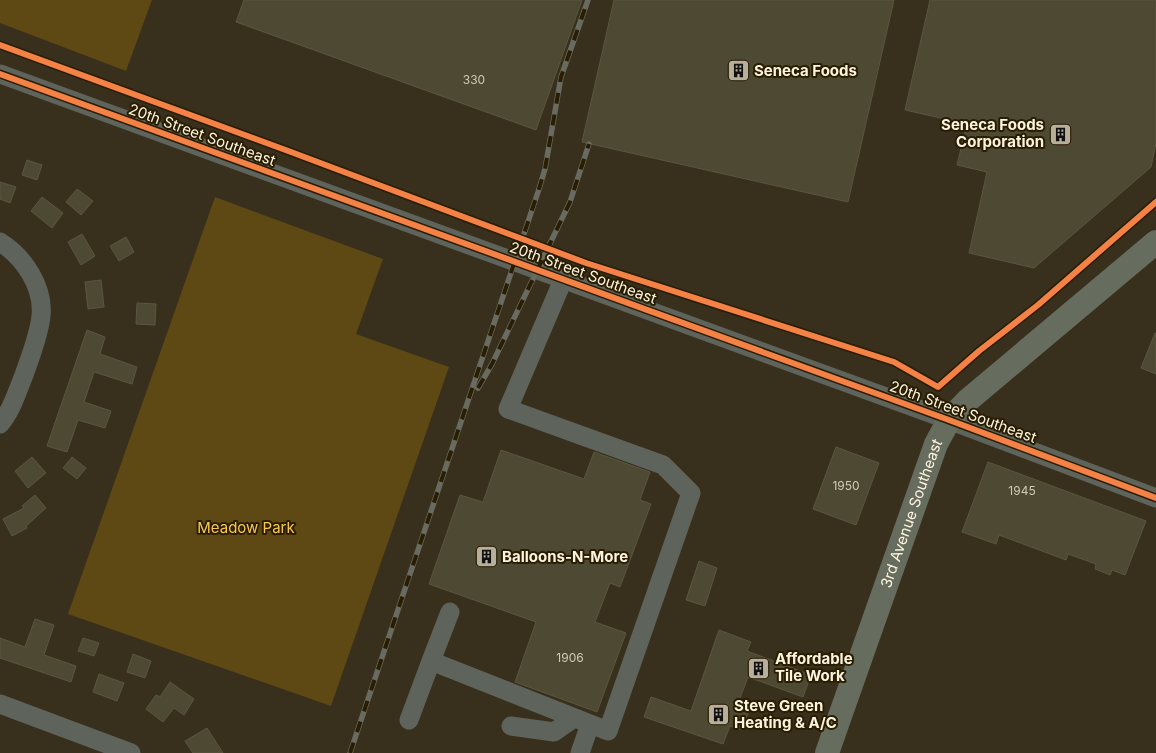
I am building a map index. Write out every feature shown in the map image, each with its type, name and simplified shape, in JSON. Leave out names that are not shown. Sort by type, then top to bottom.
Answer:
[{"type":"main road","name":"3rd Avenue Southeast","points":[[827,753],[936,444],[949,420],[967,401],[1156,242]]},
{"type":"street","name":"20th Street Southeast","points":[[0,74],[949,420],[1156,498]]},
{"type":"street","points":[[0,242],[19,257],[34,281],[41,309],[39,331],[26,369],[14,402],[0,424]]},
{"type":"street","points":[[431,661],[608,731],[691,493],[663,465],[508,409],[563,280]]},
{"type":"street","points":[[409,720],[450,612]]},
{"type":"street","points":[[0,704],[131,753]]},
{"type":"street","points":[[510,726],[554,732],[582,721]]},
{"type":"street","points":[[580,753],[582,721]]},
{"type":"green space","points":[[0,0],[152,0],[126,71],[0,23]]},
{"type":"green space","name":"Meadow Park","points":[[215,197],[383,259],[356,334],[449,367],[331,706],[68,614]]},
{"type":"building","points":[[244,0],[582,0],[536,130],[236,22]]},
{"type":"building","name":"Seneca Foods","points":[[614,0],[894,0],[848,202],[582,142]]},
{"type":"building","name":"Seneca Foods Corporation","points":[[930,0],[1156,0],[1156,143],[1151,167],[1034,268],[969,253],[987,172],[957,165],[967,124],[905,110]]},
{"type":"building","points":[[27,160],[42,165],[37,180],[22,175]]},
{"type":"building","points":[[0,182],[16,187],[10,203],[0,199]]},
{"type":"building","points":[[77,189],[93,201],[81,215],[66,202]]},
{"type":"building","points":[[42,197],[63,213],[52,228],[31,211]]},
{"type":"building","points":[[82,234],[95,256],[81,265],[68,242]]},
{"type":"building","points":[[126,237],[134,252],[119,261],[110,246]]},
{"type":"building","points":[[101,280],[104,307],[88,309],[85,282]]},
{"type":"building","points":[[137,303],[156,304],[155,325],[136,324]]},
{"type":"building","points":[[87,330],[105,337],[100,354],[137,367],[132,384],[94,372],[84,402],[111,411],[105,428],[78,420],[67,452],[47,446]]},
{"type":"building","points":[[1156,333],[1156,374],[1141,368]]},
{"type":"building","points":[[836,447],[879,463],[856,525],[813,509]]},
{"type":"building","points":[[501,450],[584,479],[594,452],[650,472],[640,500],[651,504],[620,587],[610,583],[595,622],[626,633],[597,712],[515,682],[536,622],[429,584],[460,495],[483,502]]},
{"type":"building","points":[[32,457],[46,473],[28,488],[15,471]]},
{"type":"building","points":[[72,457],[86,468],[77,479],[63,468]]},
{"type":"building","points":[[988,462],[1146,521],[1125,575],[1112,570],[1110,575],[1095,569],[1096,564],[1068,554],[1066,560],[999,535],[996,544],[962,532]]},
{"type":"building","points":[[35,495],[46,508],[26,526],[27,528],[12,536],[3,519],[24,508],[22,506]]},
{"type":"building","points":[[699,561],[717,568],[705,606],[686,600]]},
{"type":"building","points":[[35,619],[54,625],[44,655],[76,666],[71,682],[0,658],[0,638],[25,647]]},
{"type":"building","points":[[719,630],[751,642],[747,651],[811,675],[803,697],[748,677],[739,701],[751,705],[742,730],[730,726],[723,744],[644,717],[651,697],[691,711]]},
{"type":"building","points":[[83,638],[99,643],[94,656],[78,651]]},
{"type":"building","points":[[133,654],[151,661],[145,678],[127,672]]},
{"type":"building","points":[[99,674],[124,683],[117,701],[93,692]]},
{"type":"building","points":[[170,682],[194,699],[184,715],[174,708],[163,722],[146,709],[156,695],[160,697]]},
{"type":"building","points":[[207,728],[223,753],[193,753],[185,741]]},
{"type":"railway","points":[[350,753],[538,192],[545,169],[561,77],[588,0]]},
{"type":"railway","points":[[478,388],[492,364],[570,202],[589,144]]},
{"type":"cycle path","points":[[0,45],[586,263],[894,362],[938,387],[979,351],[1038,305],[1156,202]]},
{"type":"cycle path","points":[[0,74],[949,420],[1156,498]]},
{"type":"place","name":"Seneca Foods","points":[[738,71]]},
{"type":"place","name":"Seneca Foods Corporation","points":[[1060,134]]},
{"type":"place","name":"Balloons-N-More","points":[[486,557]]},
{"type":"place","name":"Affordable Tile Work","points":[[759,668]]},
{"type":"place","name":"Steve Green Heating & A/C","points":[[718,715]]}]
